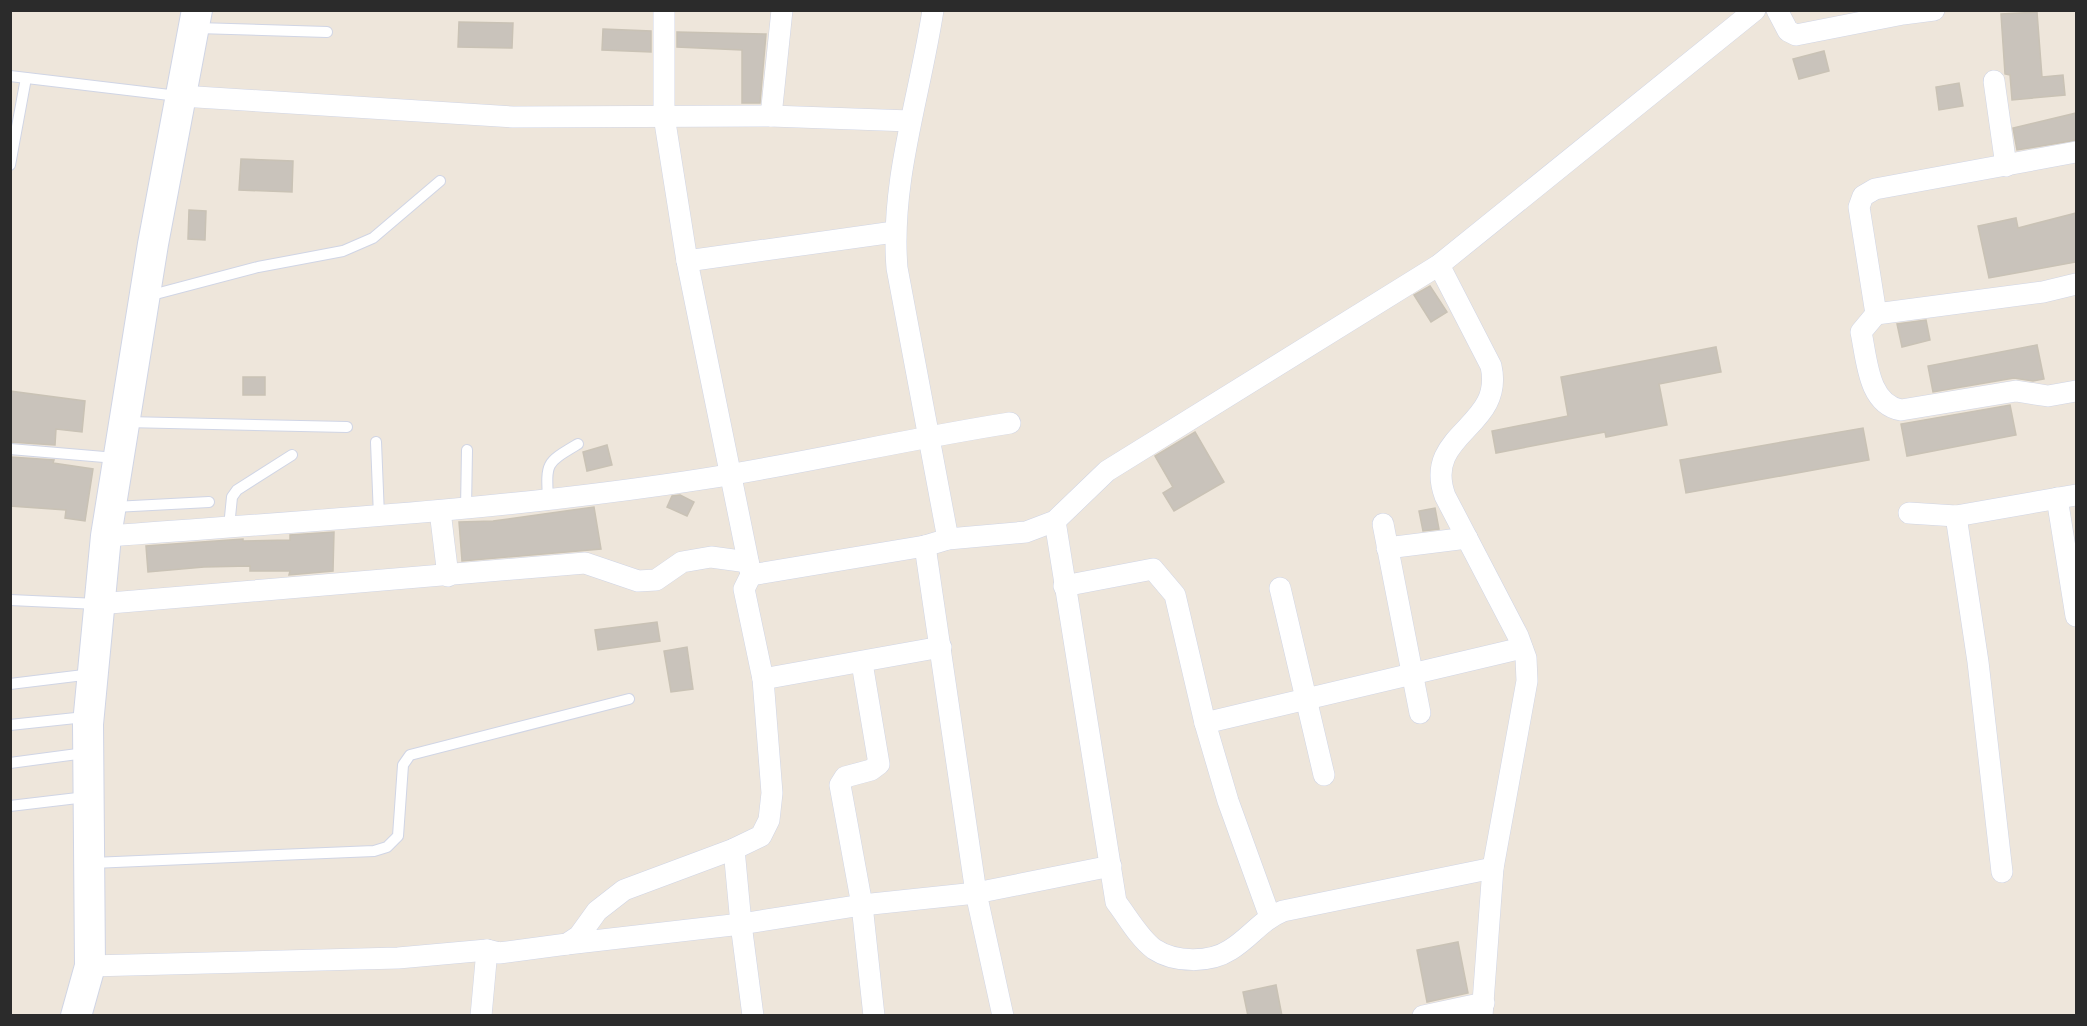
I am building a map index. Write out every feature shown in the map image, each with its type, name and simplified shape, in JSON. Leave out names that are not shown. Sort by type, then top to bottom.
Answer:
[{"type":"street","points":[[567,944],[579,936],[597,911],[624,890],[734,849],[761,836],[769,820],[772,793],[763,679],[744,589],[750,568],[687,261],[664,116],[664,10]]},
{"type":"street","points":[[771,116],[782,10]]},
{"type":"street","points":[[933,10],[925,64],[910,121],[894,232],[897,268],[948,539]]},
{"type":"street","points":[[98,604],[585,563],[638,581],[656,579],[682,562],[711,557],[750,568],[925,546],[948,539],[1026,532],[1054,521],[1107,471],[1270,373],[1439,265],[1755,10]]},
{"type":"street","points":[[1777,10],[1788,32],[1796,35],[1934,10]]},
{"type":"street","points":[[76,1016],[90,966],[88,717],[106,536],[145,297],[195,19]]},
{"type":"street","points":[[1994,81],[2006,166]]},
{"type":"street","points":[[181,96],[513,117],[771,116],[910,121]]},
{"type":"street","points":[[1876,314],[1859,207],[1863,196],[1875,189],[2076,152]]},
{"type":"street","points":[[687,261],[894,232]]},
{"type":"street","points":[[1423,1016],[1483,1009],[1492,868],[1527,681],[1526,658],[1522,648],[1445,496],[1439,472],[1444,456],[1488,402],[1494,381],[1491,366],[1439,265]]},
{"type":"street","points":[[2076,284],[2043,292],[1876,314],[1861,332],[1878,397],[1889,407],[1901,410],[2016,392],[2048,396],[2076,391]]},
{"type":"street","points":[[106,536],[466,510],[731,474],[927,436],[1010,423]]},
{"type":"street","points":[[1909,513],[1956,516],[2066,497],[2076,616]]},
{"type":"street","points":[[440,512],[448,576]]},
{"type":"street","points":[[1956,516],[1978,662],[2002,872]]},
{"type":"street","points":[[1054,521],[1116,902],[1154,949],[1171,956],[1193,960],[1228,951],[1270,917],[1283,912],[1492,868]]},
{"type":"street","points":[[1383,524],[1420,713]]},
{"type":"street","points":[[1387,548],[1467,538]]},
{"type":"street","points":[[925,546],[976,893],[1003,1016]]},
{"type":"street","points":[[1064,586],[1154,569],[1175,595],[1205,723],[1228,801],[1270,917]]},
{"type":"street","points":[[1280,588],[1324,775]]},
{"type":"street","points":[[763,679],[941,647]]},
{"type":"street","points":[[1205,723],[1522,648]]},
{"type":"street","points":[[862,663],[879,764],[872,770],[845,777],[840,785],[862,904],[874,1016]]},
{"type":"street","points":[[734,849],[753,1016]]},
{"type":"street","points":[[90,966],[398,958],[486,950],[499,953],[741,924],[862,904],[976,893],[1111,866]]},
{"type":"street","points":[[481,1016],[486,950]]},
{"type":"lane","points":[[195,19],[327,32]]},
{"type":"lane","points":[[10,76],[181,96]]},
{"type":"lane","points":[[10,165],[26,78]]},
{"type":"lane","points":[[145,297],[258,267],[343,251],[374,238],[440,181]]},
{"type":"lane","points":[[126,422],[347,427]]},
{"type":"lane","points":[[376,442],[379,516]]},
{"type":"lane","points":[[548,499],[547,468],[554,458],[578,444]]},
{"type":"lane","points":[[10,449],[119,459]]},
{"type":"lane","points":[[466,510],[467,450]]},
{"type":"lane","points":[[230,527],[232,497],[237,490],[292,455]]},
{"type":"lane","points":[[111,507],[209,502]]},
{"type":"lane","points":[[10,600],[98,604]]},
{"type":"lane","points":[[10,684],[92,674]]},
{"type":"lane","points":[[90,864],[374,851],[387,847],[398,836],[403,765],[410,755],[629,699]]},
{"type":"lane","points":[[10,725],[88,717]]},
{"type":"lane","points":[[10,763],[88,752]]},
{"type":"lane","points":[[10,806],[89,796]]},
{"type":"building","points":[[2037,12],[2042,77],[2063,75],[2065,95],[2012,100],[2010,75],[2005,74],[2001,14]]},
{"type":"building","points":[[459,22],[513,23],[512,48],[458,47]]},
{"type":"building","points":[[603,29],[651,31],[651,52],[602,50]]},
{"type":"building","points":[[677,32],[766,34],[760,103],[742,103],[742,50],[677,47]]},
{"type":"building","points":[[1824,51],[1829,71],[1799,79],[1793,59]]},
{"type":"building","points":[[1959,83],[1963,106],[1939,110],[1936,87]]},
{"type":"building","points":[[2076,113],[2076,140],[2017,150],[2013,128]]},
{"type":"building","points":[[241,159],[293,161],[292,192],[239,190]]},
{"type":"building","points":[[189,210],[206,211],[205,240],[188,239]]},
{"type":"building","points":[[2076,213],[2076,262],[1989,278],[1978,226],[2016,218],[2018,228]]},
{"type":"building","points":[[1430,286],[1447,312],[1431,322],[1414,295]]},
{"type":"building","points":[[1926,320],[1930,340],[1902,347],[1897,324]]},
{"type":"building","points":[[2037,345],[2044,379],[2033,381],[2014,378],[1933,392],[1928,366]]},
{"type":"building","points":[[1716,347],[1721,372],[1659,384],[1667,425],[1606,437],[1605,432],[1496,453],[1492,431],[1568,416],[1561,377]]},
{"type":"building","points":[[243,377],[265,377],[265,395],[243,395]]},
{"type":"building","points":[[10,391],[85,401],[82,432],[56,429],[55,445],[10,442]]},
{"type":"building","points":[[2010,405],[2016,435],[1907,456],[1901,424]]},
{"type":"building","points":[[1863,428],[1869,460],[1686,493],[1680,460]]},
{"type":"building","points":[[1195,432],[1224,482],[1174,511],[1163,493],[1173,487],[1155,456]]},
{"type":"building","points":[[607,445],[612,465],[587,471],[583,452]]},
{"type":"building","points":[[10,457],[54,460],[53,463],[93,469],[85,521],[65,518],[66,510],[10,506]]},
{"type":"building","points":[[680,495],[694,502],[687,516],[667,507],[672,496]]},
{"type":"building","points":[[594,507],[601,549],[462,561],[459,522],[493,521]]},
{"type":"building","points":[[1435,508],[1439,529],[1423,531],[1419,511]]},
{"type":"building","points":[[334,532],[333,571],[289,575],[290,571],[250,571],[250,566],[148,572],[146,546],[243,539],[243,541],[290,540],[290,535]]},
{"type":"building","points":[[657,622],[660,641],[598,650],[595,630]]},
{"type":"building","points":[[687,647],[693,689],[671,692],[664,651]]},
{"type":"building","points":[[1458,942],[1468,993],[1427,1002],[1417,950]]},
{"type":"building","points":[[1276,985],[1282,1016],[1248,1016],[1243,992]]}]
